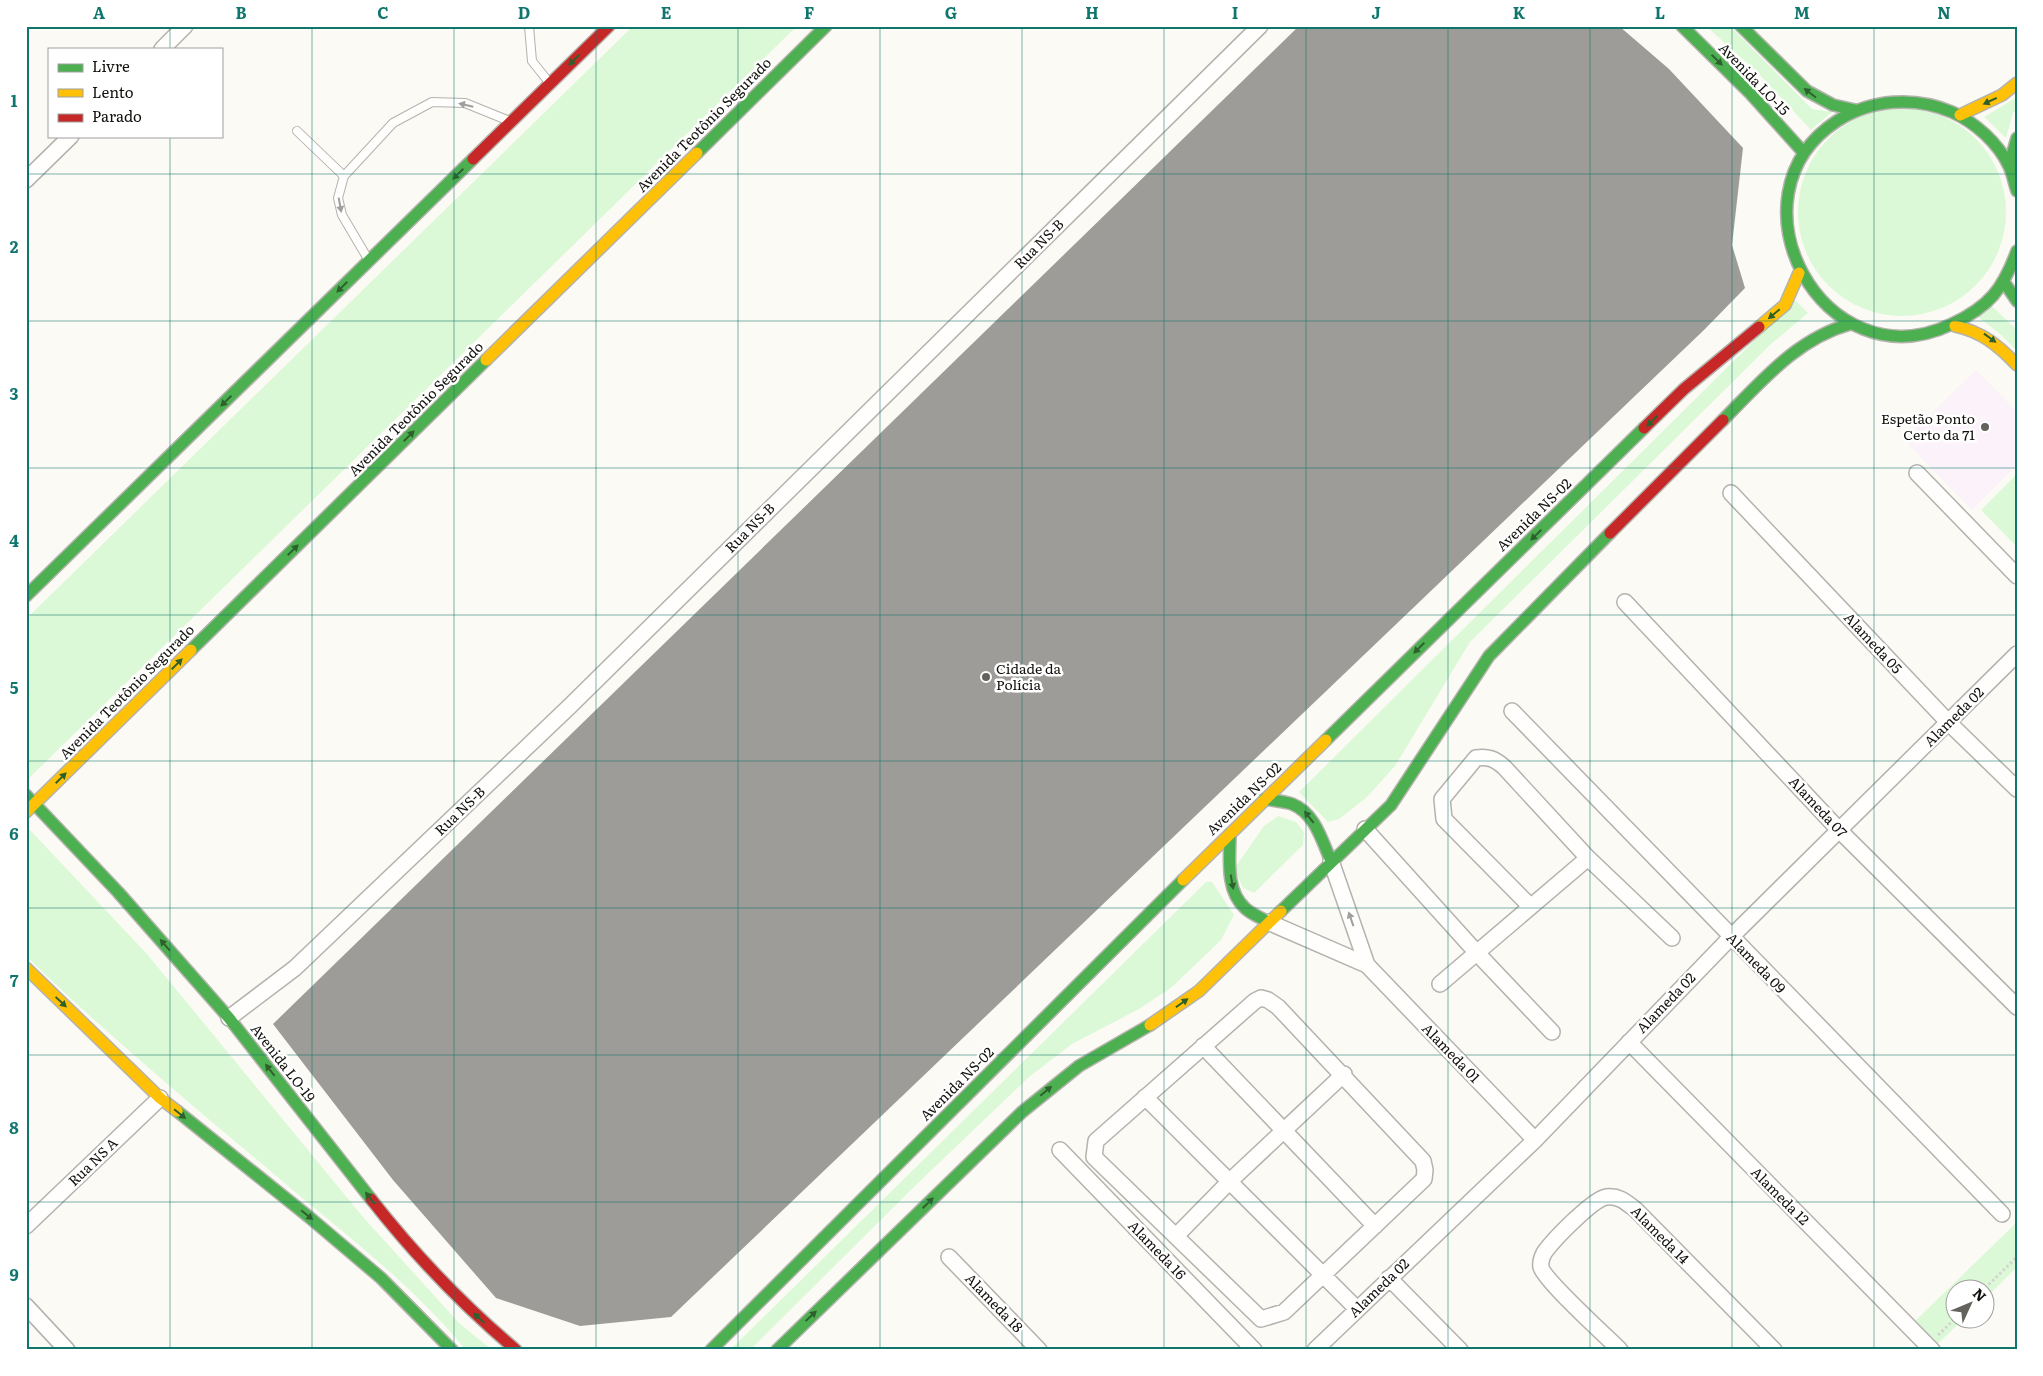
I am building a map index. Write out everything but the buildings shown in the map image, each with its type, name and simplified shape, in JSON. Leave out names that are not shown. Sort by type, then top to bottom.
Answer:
[{"type":"street","points":[[163,48],[185,26]]},
{"type":"street","points":[[26,596],[609,26]]},
{"type":"street","name":"Avenida Teotônio Segurado","points":[[26,812],[826,26]]},
{"type":"street","name":"Rua NS-B","points":[[229,1018],[296,968],[570,706],[1260,26]]},
{"type":"street","name":"Avenida LO-15","points":[[1682,26],[1750,93],[1804,153]]},
{"type":"street","name":"Avenida LO-15","points":[[1741,26],[1807,91],[1826,102],[1855,110]]},
{"type":"street","points":[[1960,115],[2002,95],[2017,83]]},
{"type":"street","points":[[2017,191],[2009,166],[1988,137],[1960,115],[1926,102],[1908,100],[1872,104],[1855,110],[1833,123],[1804,153],[1789,187],[1785,216],[1789,246],[1799,274],[1813,294],[1824,305],[1850,324],[1875,334],[1902,337],[1929,334],[1955,326],[1982,307],[2004,282],[2017,251]]},
{"type":"street","points":[[26,180],[69,138]]},
{"type":"street","points":[[2009,166],[2017,138]]},
{"type":"street","name":"Avenida NS-02","points":[[711,1350],[1230,834],[1684,389],[1785,305],[1799,274]]},
{"type":"street","points":[[2004,282],[2017,301]]},
{"type":"street","points":[[777,1350],[1022,1112],[1079,1066],[1145,1028],[1198,991],[1331,860],[1391,805],[1410,779],[1489,656],[1508,636],[1772,371],[1808,339],[1828,330],[1850,324]]},
{"type":"street","points":[[1955,326],[1980,331],[1994,341],[2017,365]]},
{"type":"street","points":[[1917,473],[2017,576]]},
{"type":"street","name":"Alameda 05","points":[[1731,493],[1948,722],[2017,789]]},
{"type":"street","name":"Alameda 07","points":[[1625,602],[1840,831],[2017,1007]]},
{"type":"street","name":"Alameda 02","points":[[1314,1350],[1535,1140],[1731,937],[2017,654]]},
{"type":"street","name":"Alameda 09","points":[[1512,711],[2002,1214]]},
{"type":"street","points":[[1530,906],[1444,819],[1442,799],[1476,758],[1484,756],[1504,766],[1588,858],[1672,938]]},
{"type":"street","name":"Avenida LO-19","points":[[26,795],[118,892],[229,1018],[391,1224],[433,1273],[479,1319],[516,1350]]},
{"type":"street","points":[[1265,800],[1293,804],[1305,812],[1314,825],[1331,860]]},
{"type":"street","points":[[1366,829],[1477,953],[1552,1032]]},
{"type":"street","points":[[1230,834],[1231,880],[1235,896],[1244,907],[1268,922]]},
{"type":"street","points":[[1440,984],[1588,858]]},
{"type":"street","name":"Alameda 01","points":[[1331,860],[1367,965]]},
{"type":"street","name":"Alameda 01","points":[[1268,922],[1367,965],[1535,1140]]},
{"type":"street","points":[[26,968],[160,1098],[309,1217],[381,1278],[452,1350]]},
{"type":"street","points":[[1262,998],[1268,1000],[1278,1007],[1344,1074],[1423,1161],[1425,1170],[1424,1179],[1284,1312],[1261,1319],[1094,1157],[1096,1140],[1203,1046],[1255,1001],[1262,998]]},
{"type":"street","name":"Alameda 12","points":[[1629,1042],[1928,1348]]},
{"type":"street","points":[[1203,1046],[1375,1226]]},
{"type":"street","points":[[1176,1236],[1230,1181],[1344,1074]]},
{"type":"street","points":[[1145,1097],[1357,1309]]},
{"type":"street","name":"Rua NS A","points":[[26,1226],[160,1098]]},
{"type":"street","name":"Alameda 16","points":[[1060,1150],[1254,1350]]},
{"type":"street","name":"Alameda 14","points":[[1620,1350],[1555,1285],[1542,1270],[1541,1261],[1549,1246],[1597,1201],[1614,1197],[1624,1200],[1636,1210],[1774,1350]]},
{"type":"street","name":"Alameda 18","points":[[949,1257],[1039,1350]]},
{"type":"street","points":[[1389,1278],[1460,1350]]},
{"type":"street","points":[[26,1306],[67,1350]]},
{"type":"lane","points":[[528,26],[532,61],[550,84]]},
{"type":"lane","points":[[369,261],[342,215],[338,198],[344,176],[394,124],[432,102],[465,103],[511,122]]},
{"type":"lane","points":[[297,130],[344,176]]},
{"type":"path","points":[[1995,1278],[2017,1257]]},
{"type":"path","points":[[1928,1348],[1947,1328]]},
{"type":"shaded area","points":[[1976,370],[2017,412],[2017,465],[1972,510],[1904,440]]},
{"type":"green space","points":[[633,26],[797,26],[26,781],[26,619]]},
{"type":"green space","points":[[1706,26],[1730,26],[1812,109],[1832,112],[1811,130],[1757,72]]},
{"type":"green space","points":[[2017,97],[2017,110],[2013,113],[2006,138],[1984,117]]},
{"type":"green space","points":[[1902,108],[1922,110],[1942,116],[1968,132],[1982,146],[1998,172],[2004,192],[2006,212],[2004,232],[1998,252],[1982,278],[1968,292],[1942,308],[1922,314],[1902,316],[1882,314],[1862,308],[1836,292],[1822,278],[1806,252],[1800,232],[1798,212],[1800,192],[1806,172],[1822,146],[1836,132],[1862,116],[1882,110]]},
{"type":"green space","points":[[1795,300],[1808,313],[1771,344],[1470,642],[1395,766],[1366,798],[1339,819],[1328,822],[1299,792]]},
{"type":"green space","points":[[1991,305],[2017,330],[2017,351],[1999,333],[1978,317]]},
{"type":"green space","points":[[2017,474],[2017,547],[1981,510]]},
{"type":"green space","points":[[1278,816],[1296,822],[1304,832],[1303,845],[1254,893],[1243,888],[1234,869],[1264,826]]},
{"type":"green space","points":[[30,830],[147,954],[363,1217],[459,1323],[492,1350],[466,1350],[427,1307],[384,1266],[158,1076],[26,956],[26,834]]},
{"type":"green space","points":[[1206,882],[1212,882],[1234,915],[1221,940],[1172,987],[1139,1009],[1072,1044],[1029,1077],[918,1183],[750,1350],[730,1350]]},
{"type":"green space","points":[[2017,1222],[2017,1267],[1996,1288],[1996,1278],[1959,1278]]},
{"type":"green space","points":[[1946,1291],[1946,1328],[1954,1328],[1935,1346],[1913,1323]]},
{"type":"traffic: fast","points":[[697,153],[826,26]]},
{"type":"traffic: fast","points":[[1682,26],[1750,93],[1804,153]]},
{"type":"traffic: fast","points":[[1741,26],[1807,91],[1833,105],[1855,110]]},
{"type":"traffic: fast","points":[[2017,191],[2010,169],[1999,149],[1978,128],[1952,112],[1938,107],[1908,102],[1893,102],[1864,108],[1837,121],[1804,154],[1788,193],[1789,235],[1803,274],[1829,307],[1863,329],[1905,336],[1952,324],[1965,318],[1985,303],[2000,286],[2017,251]]},
{"type":"traffic: fast","points":[[2009,166],[2017,138]]},
{"type":"traffic: fast","points":[[26,596],[473,159]]},
{"type":"traffic: fast","points":[[2004,282],[2017,301]]},
{"type":"traffic: fast","points":[[1723,420],[1780,363],[1813,340],[1850,324]]},
{"type":"traffic: fast","points":[[191,650],[486,360]]},
{"type":"traffic: fast","points":[[1326,740],[1644,428]]},
{"type":"traffic: fast","points":[[1281,911],[1391,805],[1489,656],[1610,533]]},
{"type":"traffic: fast","points":[[26,795],[118,892],[229,1018],[371,1199]]},
{"type":"traffic: fast","points":[[1265,799],[1292,804],[1307,814],[1317,828],[1331,861]]},
{"type":"traffic: fast","points":[[1230,834],[1229,863],[1234,892],[1247,910],[1268,922]]},
{"type":"traffic: fast","points":[[711,1350],[1183,880]]},
{"type":"traffic: fast","points":[[777,1350],[1022,1112],[1079,1066],[1150,1025]]},
{"type":"traffic: fast","points":[[177,1111],[309,1217],[381,1278],[452,1350]]},
{"type":"traffic: slow","points":[[1960,115],[2002,95],[2017,83]]},
{"type":"traffic: slow","points":[[486,360],[697,153]]},
{"type":"traffic: slow","points":[[1759,327],[1785,305],[1799,273]]},
{"type":"traffic: slow","points":[[1955,326],[1989,340],[2017,365]]},
{"type":"traffic: slow","points":[[26,812],[191,650]]},
{"type":"traffic: slow","points":[[1183,880],[1326,740]]},
{"type":"traffic: slow","points":[[1150,1025],[1199,991],[1281,911]]},
{"type":"traffic: slow","points":[[26,968],[160,1098],[177,1111]]},
{"type":"traffic: jam","points":[[473,159],[609,26]]},
{"type":"traffic: jam","points":[[1644,428],[1684,389],[1759,327]]},
{"type":"traffic: jam","points":[[1610,533],[1723,420]]},
{"type":"traffic: jam","points":[[371,1199],[440,1278],[516,1350]]},
{"type":"place","name":"Espetão Ponto Certo da 71","points":[[1985,427]]},
{"type":"place","name":"Cidade da Polícia","points":[[986,677]]}]
